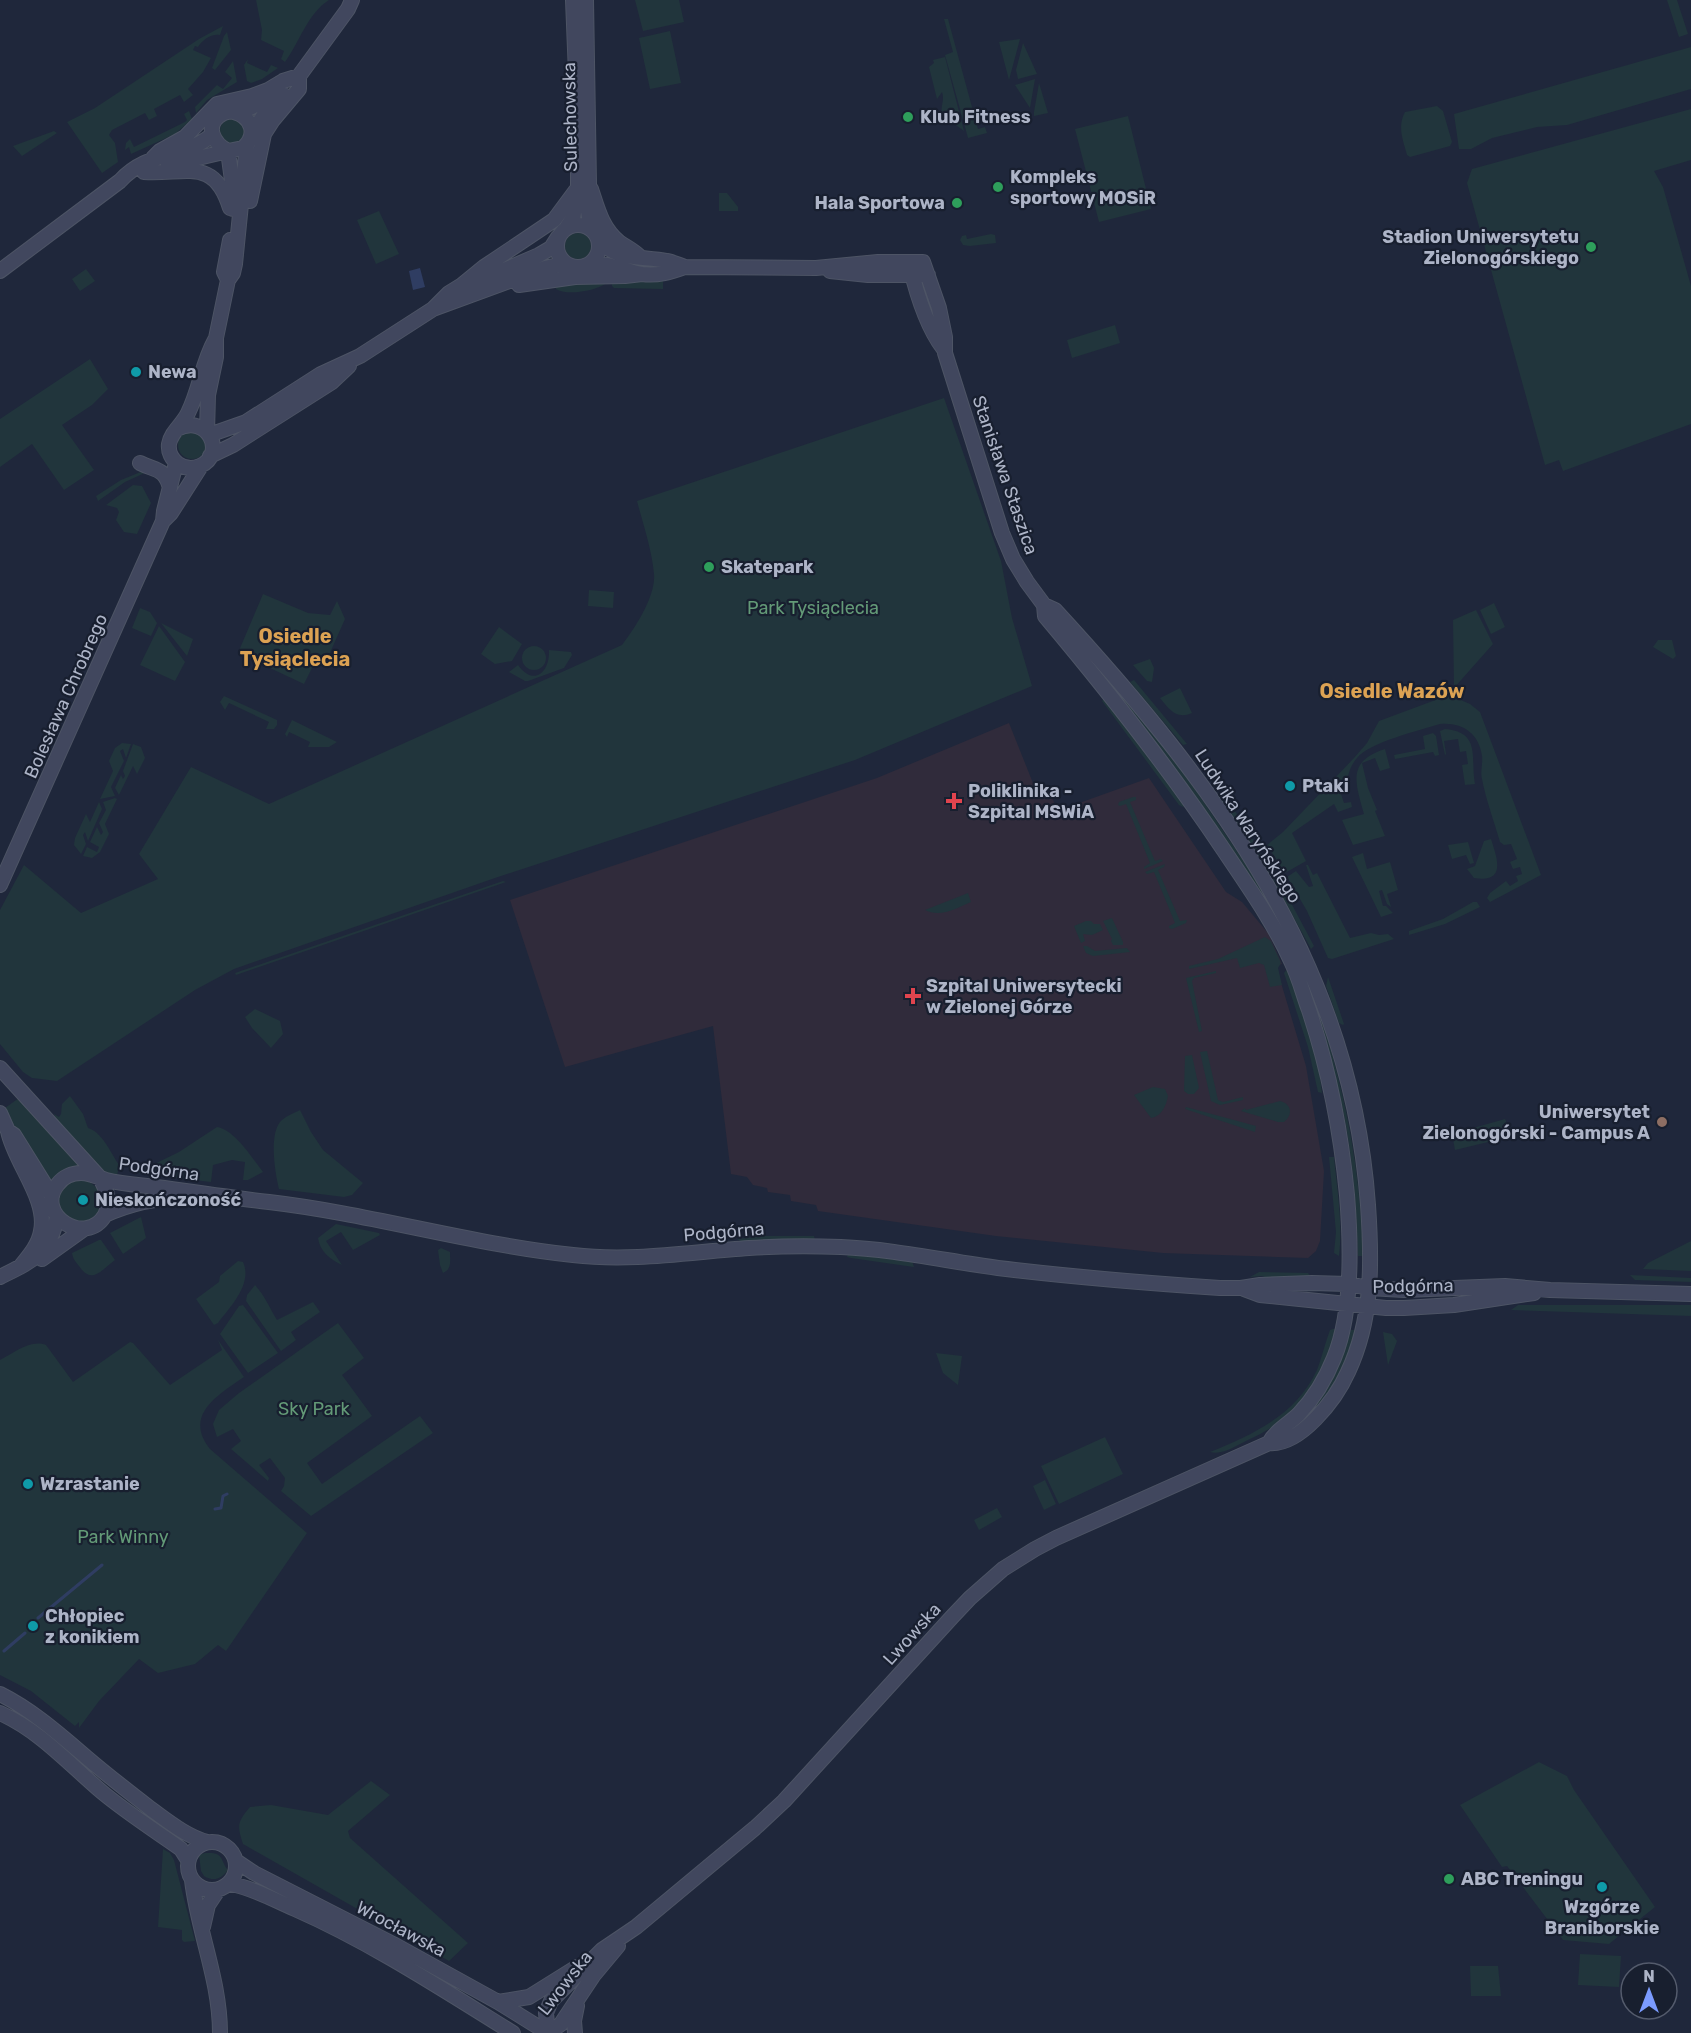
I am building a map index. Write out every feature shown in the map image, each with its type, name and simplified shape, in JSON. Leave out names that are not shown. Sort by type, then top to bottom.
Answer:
[{"type":"street","name":"Sulechowska","points":[[573,0],[583,124]]},
{"type":"street","name":"Sulechowska","points":[[586,0],[584,186],[590,220],[597,236]]},
{"type":"street","points":[[120,181],[134,178],[144,172],[228,151],[238,151],[250,139],[266,112],[297,78],[352,3]]},
{"type":"street","points":[[228,280],[224,272],[232,216],[233,188],[228,151],[217,144],[212,135],[214,123],[222,114],[245,110],[259,104],[297,78]]},
{"type":"street","points":[[153,158],[160,151],[190,133],[217,104],[252,96],[297,78]]},
{"type":"street","points":[[240,233],[245,228],[264,134],[299,89],[297,78]]},
{"type":"street","points":[[206,461],[212,442],[208,433],[206,408],[216,357],[216,338],[228,280],[233,273],[240,233],[250,139],[249,121],[234,112]]},
{"type":"street","points":[[0,272],[120,181],[131,169],[153,158],[191,147],[212,135]]},
{"type":"street","points":[[144,172],[195,171],[213,179],[224,190],[232,216]]},
{"type":"street","name":"Sulechowska","points":[[562,232],[573,218],[584,186]]},
{"type":"street","points":[[177,429],[196,425],[208,433],[246,422],[321,374],[360,356],[433,309],[449,293],[484,267],[554,220],[584,186],[605,228],[620,243],[634,250],[642,259]]},
{"type":"street","points":[[462,285],[488,277],[539,255],[551,248],[562,232],[582,225],[597,236],[606,249],[642,259],[667,261],[685,267],[816,268],[868,275],[910,268]]},
{"type":"street","points":[[562,232],[556,246],[561,260],[568,265]]},
{"type":"street","points":[[589,264],[598,254],[597,236]]},
{"type":"street","points":[[433,309],[558,265],[582,267],[589,264],[604,264],[642,274]]},
{"type":"street","points":[[501,285],[521,285],[575,277],[668,274],[685,267]]},
{"type":"street","name":"Stanisława Staszica","points":[[944,350],[945,337],[939,308],[926,268],[910,268],[934,332],[944,350],[1002,533],[1013,559],[1044,605],[1055,610],[1107,666]]},
{"type":"street","points":[[216,338],[207,354],[192,406],[173,434],[169,448],[176,463],[188,468],[206,461],[233,445],[332,382],[360,356]]},
{"type":"street","name":"Bolesława Chrobrego","points":[[163,521],[171,513],[206,461]]},
{"type":"street","points":[[140,463],[163,473],[170,488]]},
{"type":"street","name":"Bolesława Chrobrego","points":[[0,885],[163,521],[176,463]]},
{"type":"street","name":"Stanisława Staszica","points":[[1044,605],[1045,616],[1093,674]]},
{"type":"street","name":"Ludwika Waryńskiego","points":[[1107,666],[1180,755],[1254,862],[1286,918],[1313,974],[1334,1031],[1351,1092],[1361,1144],[1368,1209],[1368,1306]]},
{"type":"street","name":"Ludwika Waryńskiego","points":[[1093,674],[1164,763],[1209,828],[1273,924],[1294,967],[1326,1064],[1341,1146],[1349,1252],[1347,1303]]},
{"type":"street","points":[[1294,967],[1304,973],[1313,974]]},
{"type":"street","points":[[0,1068],[100,1178],[108,1192],[109,1200],[105,1215],[96,1224],[84,1229],[43,1259],[20,1267]]},
{"type":"street","points":[[0,1113],[8,1131],[10,1143],[23,1167],[40,1209],[42,1220],[38,1241],[20,1267]]},
{"type":"street","points":[[8,1131],[14,1135],[52,1196],[53,1209],[57,1217],[65,1224],[84,1229]]},
{"type":"street","points":[[52,1196],[59,1182],[66,1176],[84,1173],[100,1178]]},
{"type":"street","name":"Podgórna","points":[[100,1178],[123,1184],[161,1187],[359,1216],[455,1237],[607,1259],[783,1246],[846,1247],[1106,1280],[1241,1288],[1260,1285],[1348,1284],[1404,1290],[1505,1286],[1550,1290],[1691,1294]]},
{"type":"street","points":[[1346,1189],[1368,1209]]},
{"type":"street","name":"Podgórna","points":[[105,1215],[123,1206],[161,1197],[213,1196]]},
{"type":"street","points":[[0,1278],[39,1254],[50,1241],[57,1217]]},
{"type":"street","name":"Podgórna","points":[[1241,1288],[1260,1295],[1404,1308],[1507,1299],[1550,1290]]},
{"type":"street","name":"Lwowska","points":[[1269,1443],[1275,1433],[1306,1406],[1328,1372],[1340,1343],[1347,1303]]},
{"type":"street","name":"Lwowska","points":[[636,1927],[593,1976],[561,2024],[548,2033],[546,2013],[551,2001],[602,1950],[636,1927],[784,1802],[952,1617],[1003,1569],[1056,1538],[1269,1443],[1281,1444],[1295,1436],[1320,1413],[1346,1378],[1357,1353],[1368,1306]]},
{"type":"street","points":[[0,1694],[62,1735],[92,1762],[172,1824],[196,1839],[225,1845],[230,1850],[236,1861],[236,1874],[206,1911],[202,1935]]},
{"type":"street","points":[[0,1713],[30,1728],[103,1793],[181,1849],[188,1860],[202,1935],[217,1988],[220,2033]]},
{"type":"street","points":[[188,1860],[195,1849],[207,1842]]},
{"type":"street","name":"Wrocławska","points":[[236,1861],[254,1873],[393,1944],[498,2002],[548,2033]]},
{"type":"street","points":[[192,1880],[203,1889],[225,1887]]},
{"type":"street","name":"Wrocławska","points":[[225,1887],[248,1888],[345,1933],[452,1993],[513,2033]]},
{"type":"street","points":[[498,2002],[522,1999],[538,1992],[602,1950]]},
{"type":"street","points":[[575,2033],[574,2015],[579,1998]]},
{"type":"shaded area","name":"Szpital Uniwersytecki w Zielonej Górze","points":[[1009,723],[1037,793],[1049,788],[1057,811],[1149,778],[1226,892],[1242,902],[1268,933],[1282,964],[1276,966],[1306,1066],[1324,1171],[1320,1241],[1316,1251],[1308,1258],[1163,1253],[996,1236],[818,1211],[816,1205],[791,1201],[790,1195],[768,1192],[767,1188],[753,1185],[747,1177],[731,1174],[713,1026],[565,1067],[510,900],[877,778]]},
{"type":"green space","points":[[256,0],[329,0],[315,12],[285,62],[281,59],[284,51],[261,40],[262,30]]},
{"type":"green space","points":[[635,0],[679,0],[684,22],[643,31]]},
{"type":"green space","points":[[1667,0],[1677,0],[1688,34],[1679,37]]},
{"type":"green space","points":[[944,19],[948,19],[978,129],[985,127],[987,133],[968,138],[945,55],[953,52]]},
{"type":"green space","points":[[223,26],[220,35],[207,38],[193,50],[211,58],[203,72],[188,89],[193,95],[184,102],[180,95],[154,109],[157,116],[149,120],[145,113],[112,130],[109,135],[115,143],[118,162],[102,173],[67,122],[95,108],[199,39]]},
{"type":"green space","points":[[670,31],[681,83],[650,89],[639,38]]},
{"type":"green space","points":[[227,32],[231,50],[215,70],[212,68]]},
{"type":"green space","points":[[1020,39],[1009,80],[999,42]]},
{"type":"green space","points":[[1023,43],[1037,74],[1018,79],[1016,70]]},
{"type":"green space","points":[[1691,47],[1691,89],[1567,125],[1537,127],[1492,138],[1471,149],[1459,149],[1454,114]]},
{"type":"green space","points":[[945,57],[964,131],[942,115],[942,92],[937,99],[929,67],[934,63],[933,60]]},
{"type":"green space","points":[[248,59],[247,63],[267,72],[271,65],[278,68],[262,79],[251,83],[247,81],[244,65]]},
{"type":"green space","points":[[233,61],[237,82],[207,100],[196,113],[195,107],[217,85],[223,89],[232,78],[225,72]]},
{"type":"green space","points":[[1035,79],[1030,108],[1015,85]]},
{"type":"green space","points":[[1039,83],[1048,113],[1034,116],[1034,112]]},
{"type":"green space","points":[[1437,106],[1443,111],[1452,142],[1450,146],[1410,157],[1407,155],[1402,133],[1401,123],[1405,112]]},
{"type":"green space","name":"Stadion Uniwersytetu Zielonogórskiego","points":[[1691,109],[1691,160],[1654,171],[1663,187],[1691,286],[1691,424],[1563,471],[1559,460],[1545,465],[1467,183],[1472,169]]},
{"type":"green space","points":[[189,111],[192,119],[175,134],[131,154],[129,147],[125,150],[126,143],[130,139],[134,147],[185,122],[187,120],[184,114]]},
{"type":"green space","points":[[1128,116],[1151,209],[1099,222],[1075,129]]},
{"type":"green space","points":[[232,119],[241,122],[244,131],[241,140],[232,143],[223,140],[220,131],[223,122]]},
{"type":"green space","points":[[54,131],[57,133],[22,156],[13,146]]},
{"type":"green space","points":[[719,193],[727,193],[738,207],[738,211],[719,211]]},
{"type":"green space","points":[[379,211],[399,254],[376,264],[357,220]]},
{"type":"green space","points":[[578,233],[587,237],[591,246],[587,255],[578,259],[569,255],[565,246],[569,237]]},
{"type":"green space","points":[[966,235],[967,239],[995,235],[996,243],[970,246],[963,245],[960,240]]},
{"type":"green space","points":[[86,269],[95,281],[80,291],[72,279]]},
{"type":"green space","points":[[612,279],[663,279],[663,289],[614,288]]},
{"type":"green space","points":[[555,282],[606,283],[581,292],[567,292],[556,289]]},
{"type":"green space","points":[[1115,325],[1120,343],[1072,358],[1067,340]]},
{"type":"green space","points":[[90,359],[108,389],[92,405],[62,425],[94,470],[64,490],[32,444],[0,467],[0,419]]},
{"type":"green space","name":"Park Tysiąclecia","points":[[944,398],[1001,561],[1012,618],[1032,686],[855,760],[495,878],[234,969],[195,990],[57,1081],[32,1078],[23,1072],[0,1044],[0,910],[24,865],[81,913],[158,879],[139,854],[191,767],[269,804],[622,645],[644,611],[654,583],[651,556],[637,501]]},
{"type":"green space","points":[[192,431],[202,435],[206,445],[202,455],[192,459],[182,455],[178,445],[182,435]]},
{"type":"green space","points":[[143,471],[149,471],[125,482],[98,501],[96,496],[121,480]]},
{"type":"green space","points":[[133,485],[142,486],[151,503],[137,534],[124,532],[116,520],[119,512],[117,508],[106,505]]},
{"type":"green space","points":[[589,590],[614,592],[613,608],[588,606]]},
{"type":"green space","points":[[263,594],[308,613],[330,615],[337,601],[345,619],[325,664],[316,660],[304,684],[238,653]]},
{"type":"green space","points":[[1494,603],[1505,627],[1491,634],[1480,610]]},
{"type":"green space","points":[[140,608],[150,612],[157,623],[151,636],[132,628]]},
{"type":"green space","points":[[1476,610],[1493,644],[1454,688],[1453,620]]},
{"type":"green space","points":[[161,623],[193,639],[187,656]]},
{"type":"green space","points":[[159,626],[185,662],[175,681],[140,665]]},
{"type":"green space","points":[[499,627],[522,644],[512,661],[495,664],[481,654]]},
{"type":"green space","points":[[1658,640],[1672,640],[1676,656],[1673,659],[1653,647]]},
{"type":"green space","points":[[534,646],[542,650],[546,658],[542,666],[534,670],[526,666],[522,658],[526,650]]},
{"type":"green space","points":[[549,650],[571,652],[572,655],[564,668],[528,681],[509,672],[518,665],[530,675],[540,674],[547,665]]},
{"type":"green space","points":[[1150,659],[1154,668],[1152,682],[1147,681],[1133,665]]},
{"type":"green space","points":[[1134,680],[1187,744],[1183,745],[1130,682]]},
{"type":"green space","points":[[1180,688],[1192,713],[1177,714],[1160,698]]},
{"type":"green space","points":[[1118,690],[1176,761],[1253,875],[1275,913],[1165,755],[1114,694]]},
{"type":"green space","points":[[1449,695],[1470,704],[1480,712],[1541,875],[1490,902],[1487,898],[1506,881],[1510,886],[1518,881],[1516,876],[1522,874],[1520,867],[1513,869],[1510,862],[1517,859],[1511,844],[1504,845],[1500,842],[1481,774],[1482,756],[1477,741],[1462,727],[1448,724],[1440,724],[1407,734],[1363,752],[1351,767],[1346,785],[1339,788],[1344,803],[1351,802],[1352,807],[1338,812],[1334,804],[1292,833],[1306,861],[1285,873],[1267,845],[1283,832],[1354,758],[1367,743],[1379,721]]},
{"type":"green space","points":[[224,696],[277,720],[277,725],[274,729],[266,729],[269,722],[229,703],[225,710],[220,702]]},
{"type":"green space","points":[[1104,699],[1157,763],[1185,806],[1179,805],[1102,701]]},
{"type":"green space","points":[[292,720],[337,742],[329,747],[308,747],[310,742],[289,732],[287,737],[285,734]]},
{"type":"green space","points":[[1445,729],[1465,735],[1469,741],[1472,748],[1475,784],[1465,785],[1462,765],[1468,764],[1466,751],[1460,752],[1458,739],[1444,741],[1445,755],[1440,731]]},
{"type":"green space","points":[[1433,733],[1436,736],[1439,755],[1435,756],[1433,752],[1395,759],[1394,755],[1425,749],[1423,736]]},
{"type":"green space","points":[[122,743],[131,744],[126,758],[123,749],[120,751],[124,761],[111,787],[115,796],[100,799],[113,771],[109,761],[115,748]]},
{"type":"green space","points":[[133,744],[141,747],[145,758],[137,774],[133,766],[119,795],[115,788],[121,775],[123,779],[125,776],[123,771]]},
{"type":"green space","points":[[1385,749],[1390,768],[1380,771],[1375,758],[1362,763],[1368,788],[1377,810],[1375,811],[1385,836],[1353,845],[1342,820],[1364,814],[1357,783],[1359,766],[1364,760],[1373,754]]},
{"type":"green space","points":[[1223,796],[1281,884],[1314,946],[1311,949],[1271,876],[1219,798]]},
{"type":"green space","points":[[1136,797],[1136,800],[1130,802],[1155,861],[1161,859],[1163,861],[1144,869],[1150,863],[1126,804],[1118,805],[1119,802]]},
{"type":"green space","points":[[117,799],[105,824],[109,834],[100,852],[92,858],[83,856],[87,847],[97,852],[99,847],[90,842],[97,827],[101,835],[103,832],[99,823],[106,810],[103,802]]},
{"type":"green space","points":[[99,802],[102,809],[88,841],[85,832],[83,835],[86,844],[81,854],[74,845],[75,838],[86,814],[90,822]]},
{"type":"green space","points":[[1491,839],[1497,861],[1495,873],[1484,879],[1474,878],[1467,869],[1475,866],[1484,841]]},
{"type":"green space","points":[[1468,842],[1474,863],[1470,864],[1466,855],[1452,859],[1448,845]]},
{"type":"green space","points":[[1363,853],[1367,869],[1390,862],[1398,890],[1387,894],[1391,907],[1387,904],[1382,890],[1379,891],[1383,906],[1393,913],[1381,917],[1352,857]]},
{"type":"green space","points":[[1165,864],[1158,870],[1180,921],[1187,920],[1186,923],[1172,929],[1169,926],[1175,923],[1154,872],[1147,874],[1145,872]]},
{"type":"green space","points":[[1306,865],[1313,875],[1317,873],[1350,938],[1371,933],[1388,934],[1394,939],[1332,959],[1328,958],[1307,911],[1287,877],[1296,871],[1309,887],[1313,886]]},
{"type":"green space","points":[[503,881],[506,882],[236,975],[235,973]]},
{"type":"green space","points":[[968,893],[971,902],[954,909],[942,913],[925,910]]},
{"type":"green space","points":[[1477,902],[1480,907],[1445,924],[1409,935],[1409,931],[1443,919]]},
{"type":"green space","points":[[1112,918],[1123,945],[1113,945],[1111,941],[1103,921]]},
{"type":"green space","points":[[1086,921],[1100,924],[1103,930],[1092,935],[1083,934],[1085,941],[1081,943],[1074,926]]},
{"type":"green space","points":[[1265,937],[1271,941],[1281,963],[1278,968],[1282,985],[1270,987],[1264,965],[1259,963],[1240,968],[1237,958],[1189,969],[1189,966],[1218,959]]},
{"type":"green space","points":[[1083,946],[1095,951],[1127,948],[1130,952],[1093,956],[1086,953]]},
{"type":"green space","points":[[1288,968],[1318,1062],[1322,1093],[1318,1092],[1308,1047],[1284,973]]},
{"type":"green space","points":[[1216,971],[1216,973],[1194,978],[1192,981],[1202,1031],[1199,1032],[1186,978]]},
{"type":"green space","points":[[1304,977],[1308,979],[1320,1014],[1347,1115],[1358,1184],[1363,1256],[1358,1256],[1354,1187],[1345,1119],[1331,1062]]},
{"type":"green space","points":[[1328,977],[1343,1025],[1339,1023],[1326,986]]},
{"type":"green space","points":[[255,1009],[280,1021],[283,1034],[271,1048],[245,1017]]},
{"type":"green space","points":[[1207,1051],[1218,1100],[1223,1102],[1243,1097],[1243,1100],[1220,1105],[1211,1101],[1200,1052]]},
{"type":"green space","points":[[1192,1055],[1199,1088],[1194,1094],[1188,1094],[1184,1091],[1185,1056]]},
{"type":"green space","points":[[1153,1087],[1165,1089],[1168,1096],[1163,1110],[1151,1118],[1134,1095]]},
{"type":"green space","points":[[70,1096],[83,1114],[88,1128],[102,1138],[119,1165],[117,1176],[111,1177],[103,1171],[56,1120],[54,1114],[59,1117],[62,1104]]},
{"type":"green space","points":[[19,1098],[82,1167],[51,1184],[17,1132],[5,1108]]},
{"type":"green space","points":[[1280,1101],[1284,1102],[1290,1110],[1284,1122],[1241,1111],[1245,1108],[1246,1110]]},
{"type":"green space","points":[[1186,1107],[1256,1126],[1255,1132],[1185,1109]]},
{"type":"green space","points":[[300,1110],[323,1150],[363,1183],[352,1195],[344,1197],[279,1189],[274,1155],[277,1128],[284,1118]]},
{"type":"green space","points":[[1505,1119],[1508,1126],[1488,1142],[1455,1150],[1452,1134]]},
{"type":"green space","points":[[217,1127],[230,1133],[263,1172],[248,1180],[243,1180],[245,1162],[232,1160],[213,1165],[211,1182],[136,1173],[179,1152]]},
{"type":"green space","points":[[1329,1157],[1334,1157],[1338,1194],[1339,1256],[1334,1253],[1336,1232]]},
{"type":"green space","points":[[80,1180],[95,1186],[101,1201],[95,1216],[80,1222],[65,1216],[59,1201],[65,1186]]},
{"type":"green space","points":[[141,1217],[146,1238],[123,1254],[110,1233]]},
{"type":"green space","points":[[336,1224],[380,1235],[353,1250],[341,1232],[326,1241],[342,1265],[326,1254],[318,1238]]},
{"type":"green space","points":[[763,1236],[814,1236],[815,1240],[742,1242],[737,1239]]},
{"type":"green space","points":[[99,1240],[115,1260],[100,1272],[88,1275],[75,1261],[72,1253]]},
{"type":"green space","points":[[1691,1241],[1691,1271],[1643,1269],[1648,1263]]},
{"type":"green space","points":[[441,1248],[450,1252],[449,1267],[443,1273],[438,1250]]},
{"type":"green space","points":[[848,1254],[912,1261],[914,1267],[851,1258],[847,1257]]},
{"type":"green space","points":[[238,1261],[243,1262],[245,1270],[243,1287],[228,1310],[214,1325],[196,1299],[219,1282],[220,1276]]},
{"type":"green space","points":[[1259,1272],[1308,1273],[1312,1278],[1272,1280],[1262,1276],[1250,1277]]},
{"type":"green space","points":[[1630,1275],[1691,1278],[1691,1282],[1635,1280]]},
{"type":"green space","points":[[255,1285],[277,1320],[313,1302],[320,1312],[291,1332],[296,1340],[281,1351],[246,1301],[247,1295]]},
{"type":"green space","points":[[243,1305],[278,1353],[248,1373],[220,1334],[239,1306]]},
{"type":"green space","points":[[1518,1305],[1691,1305],[1691,1316],[1511,1310]]},
{"type":"green space","name":"Sky Park","points":[[338,1323],[364,1358],[342,1375],[372,1416],[307,1463],[322,1484],[420,1416],[433,1433],[311,1516],[281,1491],[285,1478],[270,1458],[259,1465],[269,1478],[268,1481],[231,1449],[241,1441],[233,1429],[217,1437],[213,1424],[219,1410],[239,1393]]},
{"type":"green space","points":[[1336,1329],[1335,1336],[1327,1362],[1308,1392],[1286,1417],[1257,1436],[1232,1448],[1215,1453],[1210,1452],[1258,1430],[1286,1411],[1298,1399],[1317,1370],[1330,1330]]},
{"type":"green space","points":[[1351,1330],[1357,1330],[1340,1373],[1316,1408],[1293,1431],[1341,1358]]},
{"type":"green space","points":[[1383,1332],[1392,1334],[1397,1341],[1388,1365]]},
{"type":"green space","name":"Park Winny","points":[[218,1340],[244,1377],[207,1407],[200,1426],[203,1437],[210,1449],[307,1533],[226,1651],[218,1645],[195,1664],[158,1673],[139,1659],[99,1701],[79,1728],[79,1722],[75,1726],[31,1691],[0,1675],[0,1360],[28,1345],[46,1345],[73,1382],[130,1342],[170,1385],[222,1350]]},
{"type":"green space","points":[[936,1353],[962,1356],[958,1385],[943,1373]]},
{"type":"green space","points":[[1105,1437],[1123,1474],[1059,1504],[1041,1466]]},
{"type":"green space","points":[[1045,1480],[1056,1504],[1044,1510],[1033,1486]]},
{"type":"green space","points":[[997,1508],[1002,1517],[979,1530],[974,1520]]},
{"type":"green space","points":[[1539,1762],[1567,1776],[1574,1790],[1655,1907],[1609,1944],[1563,1940],[1507,1866],[1502,1867],[1460,1805]]},
{"type":"green space","points":[[371,1781],[390,1795],[348,1831],[350,1838],[468,1943],[449,1961],[243,1844],[239,1824],[250,1807],[271,1805],[328,1815]]},
{"type":"green space","points":[[163,1849],[170,1853],[174,1860],[195,1941],[184,1942],[182,1930],[158,1927]]},
{"type":"green space","points":[[205,1853],[221,1857],[228,1870],[223,1876],[214,1879],[204,1876],[199,1855]]},
{"type":"green space","points":[[1580,1954],[1621,1956],[1619,1987],[1578,1985]]},
{"type":"green space","points":[[1470,1966],[1498,1966],[1501,1996],[1471,1996]]},
{"type":"water","points":[[420,268],[425,287],[413,290],[409,271]]},
{"type":"waterway","points":[[215,1509],[221,1508],[223,1496],[227,1494]]},
{"type":"waterway","points":[[38,1618],[102,1565]]},
{"type":"waterway","points":[[4,1651],[25,1633]]},
{"type":"place","name":"Klub Fitness","points":[[908,117]]},
{"type":"place","name":"Kompleks sportowy MOSiR","points":[[998,187]]},
{"type":"place","name":"Hala Sportowa","points":[[957,203]]},
{"type":"place","name":"Stadion Uniwersytetu Zielonogórskiego","points":[[1591,247]]},
{"type":"place","name":"Newa","points":[[136,372]]},
{"type":"place","name":"Skatepark","points":[[709,567]]},
{"type":"place","name":"Ptaki","points":[[1290,786]]},
{"type":"place","name":"Poliklinika - Szpital MSWiA","points":[[954,801]]},
{"type":"place","name":"Szpital Uniwersytecki w Zielonej Górze","points":[[913,996]]},
{"type":"place","name":"Uniwersytet Zielonogórski - Campus A","points":[[1662,1122]]},
{"type":"place","name":"Nieskończoność","points":[[83,1200]]},
{"type":"place","name":"Wzrastanie","points":[[28,1484]]},
{"type":"place","name":"Chłopiec z konikiem","points":[[33,1626]]},
{"type":"place","name":"ABC Treningu","points":[[1449,1879]]},
{"type":"place","name":"Wzgórze Braniborskie","points":[[1602,1887]]},
{"type":"district","name":"Osiedle Tysiąclecia","points":[[295,648]]},
{"type":"district","name":"Osiedle Wazów","points":[[1392,691]]}]
